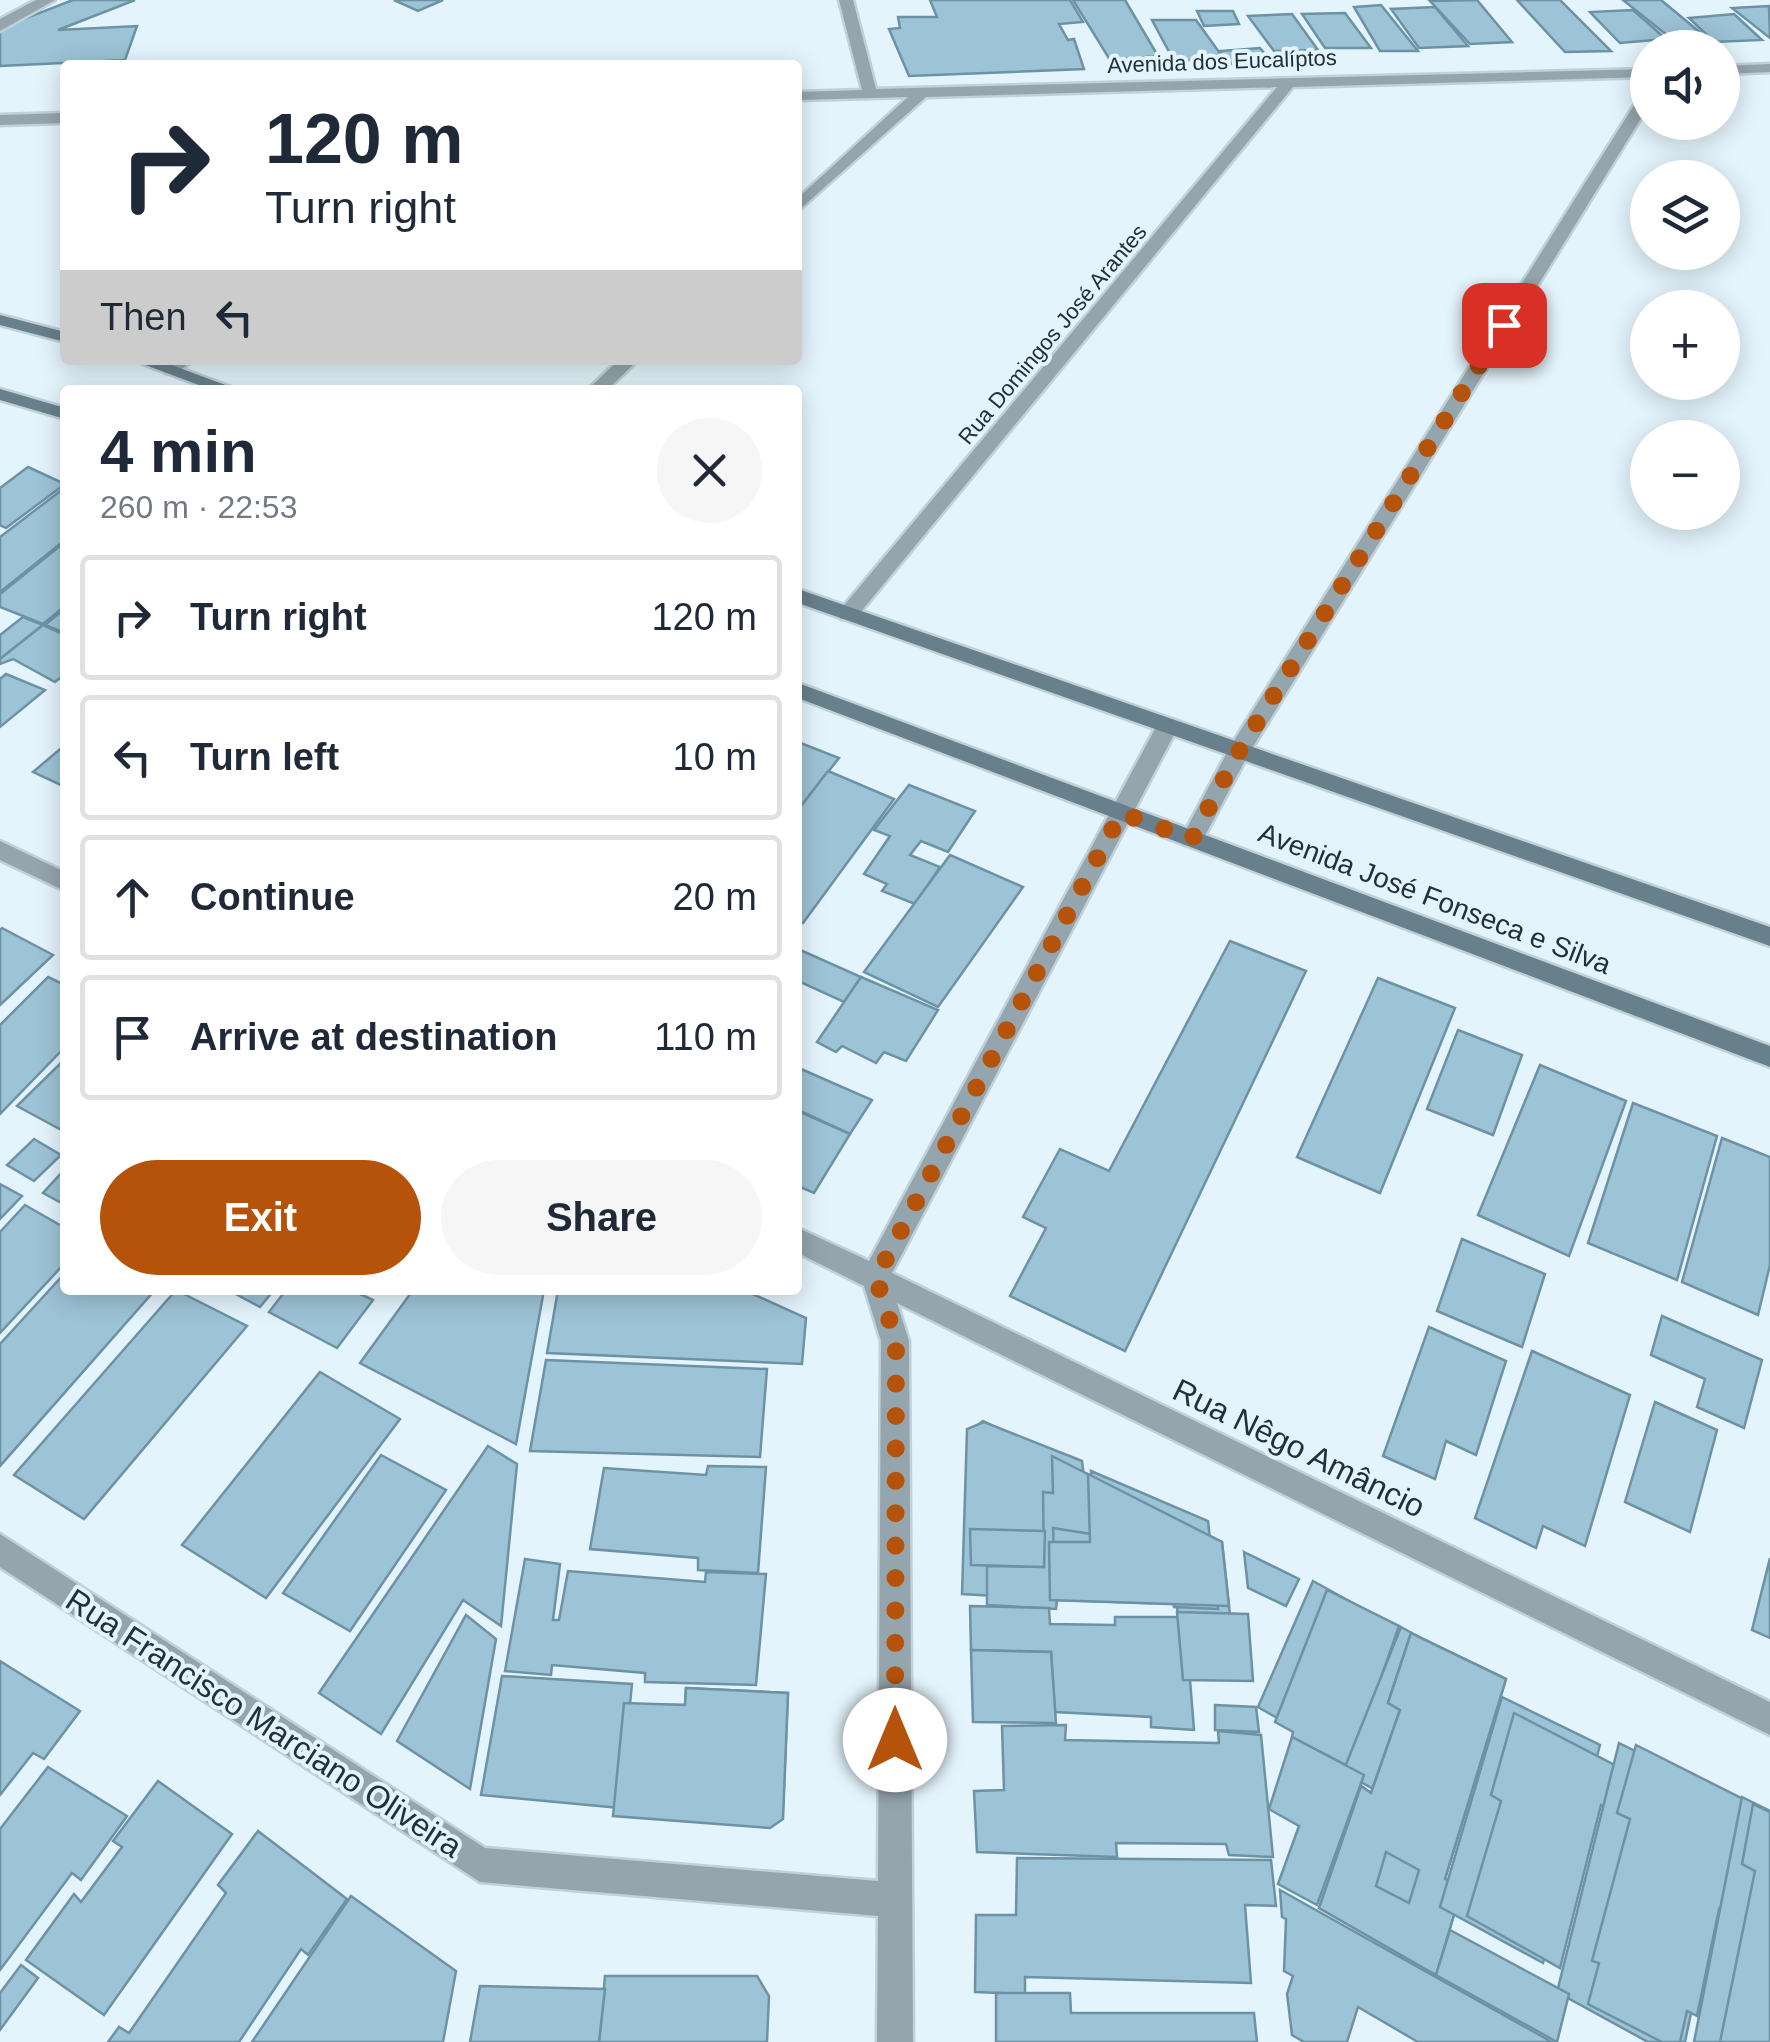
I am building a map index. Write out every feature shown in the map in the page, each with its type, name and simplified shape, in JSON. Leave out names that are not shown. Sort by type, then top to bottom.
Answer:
[{"type":"main road","points":[[0,320],[60,337]]},
{"type":"main road","points":[[179,365],[220,385]]},
{"type":"main road","points":[[0,394],[60,412]]},
{"type":"main road","points":[[802,597],[1770,937]]},
{"type":"main road","name":"Avenida José Fonseca e Silva","points":[[802,692],[1770,1056]]},
{"type":"street","points":[[0,28],[11,16],[48,0]]},
{"type":"street","points":[[846,0],[870,93]]},
{"type":"street","points":[[1740,69],[1770,68]]},
{"type":"street","name":"Avenida dos Eucalíptos","points":[[802,96],[1630,73]]},
{"type":"street","name":"Rua Domingos José Arantes","points":[[848,614],[1290,82]]},
{"type":"street","points":[[802,202],[922,93]]},
{"type":"street","points":[[0,120],[60,118]]},
{"type":"street","points":[[1192,839],[1238,753],[1630,123]]},
{"type":"street","points":[[602,385],[624,365]]},
{"type":"street","points":[[895,2042],[896,1341],[876,1278],[1167,727]]},
{"type":"street","points":[[0,850],[60,880]]},
{"type":"street","name":"Rua Nêgo Amâncio","points":[[802,1242],[1770,1719]]},
{"type":"street","name":"Rua Francisco Marciano Oliveira","points":[[0,1549],[480,1865],[895,1900]]},
{"type":"building","points":[[73,0],[135,0],[58,30],[137,26],[125,60],[60,60],[60,63],[0,66],[0,28]]},
{"type":"building","points":[[394,0],[443,0],[418,11]]},
{"type":"building","points":[[930,0],[1070,0],[1083,22],[1059,24],[1068,40],[1074,39],[1084,69],[909,76],[889,29],[900,28],[898,17],[937,17]]},
{"type":"building","points":[[1073,0],[1125,0],[1158,56],[1110,60]]},
{"type":"building","points":[[1477,0],[1512,42],[1470,44],[1430,1]]},
{"type":"building","points":[[1517,0],[1560,0],[1611,51],[1565,52]]},
{"type":"building","points":[[1623,0],[1661,0],[1697,30],[1660,30]]},
{"type":"building","points":[[1381,5],[1418,51],[1380,51],[1354,7]]},
{"type":"building","points":[[1769,6],[1770,38],[1732,8]]},
{"type":"building","points":[[1435,7],[1468,46],[1419,48],[1391,9]]},
{"type":"building","points":[[1633,10],[1656,30],[1630,30],[1630,42],[1620,43],[1590,12]]},
{"type":"building","points":[[1197,11],[1233,11],[1239,24],[1204,26]]},
{"type":"building","points":[[1345,13],[1371,48],[1325,48],[1302,14]]},
{"type":"building","points":[[1292,14],[1318,50],[1274,51],[1248,16]]},
{"type":"building","points":[[1734,14],[1762,40],[1740,41],[1740,30],[1702,30],[1689,18]]},
{"type":"building","points":[[1152,20],[1196,20],[1224,59],[1174,61]]},
{"type":"building","points":[[1260,48],[1272,62],[1229,64],[1220,51]]},
{"type":"building","points":[[28,467],[60,482],[60,488],[6,528],[0,525],[0,488]]},
{"type":"building","points":[[60,491],[60,544],[0,592],[0,537]]},
{"type":"building","points":[[60,546],[60,610],[43,624],[0,607],[0,594]]},
{"type":"building","points":[[60,612],[60,631],[45,625]]},
{"type":"building","points":[[23,617],[43,625],[0,659],[0,635]]},
{"type":"building","points":[[43,625],[60,633],[60,678],[55,682],[13,659],[0,664],[0,659]]},
{"type":"building","points":[[6,674],[45,690],[0,727],[0,679]]},
{"type":"building","points":[[802,744],[839,758],[802,805]]},
{"type":"building","points":[[60,749],[60,785],[33,772]]},
{"type":"building","points":[[828,771],[894,799],[803,923],[802,923],[802,805]]},
{"type":"building","points":[[909,785],[975,811],[948,852],[921,841],[910,855],[940,867],[915,904],[882,891],[887,884],[864,874],[890,836],[874,830]]},
{"type":"building","points":[[950,855],[1023,887],[938,1007],[864,972]]},
{"type":"building","points":[[0,930],[53,955],[0,1005]]},
{"type":"building","points":[[1230,941],[1306,971],[1125,1351],[1010,1296],[1046,1228],[1023,1217],[1060,1149],[1109,1171]]},
{"type":"building","points":[[802,951],[861,977],[844,1002],[802,983]]},
{"type":"building","points":[[48,977],[60,983],[60,1052],[0,1114],[0,1025]]},
{"type":"building","points":[[861,977],[938,1010],[906,1061],[884,1052],[876,1063],[842,1046],[836,1052],[817,1042]]},
{"type":"building","points":[[1378,978],[1455,1008],[1380,1193],[1297,1157]]},
{"type":"building","points":[[1458,1030],[1522,1055],[1493,1135],[1427,1109]]},
{"type":"building","points":[[60,1064],[60,1129],[17,1106]]},
{"type":"building","points":[[1540,1065],[1626,1101],[1569,1256],[1478,1215]]},
{"type":"building","points":[[802,1069],[872,1100],[850,1134],[802,1112]]},
{"type":"building","points":[[1633,1103],[1717,1136],[1677,1280],[1588,1243]]},
{"type":"building","points":[[802,1113],[850,1134],[814,1193],[802,1188]]},
{"type":"building","points":[[1722,1138],[1770,1157],[1770,1265],[1758,1315],[1682,1282]]},
{"type":"building","points":[[34,1139],[60,1154],[34,1181],[7,1165]]},
{"type":"building","points":[[60,1174],[60,1202],[43,1193]]},
{"type":"building","points":[[0,1184],[22,1196],[0,1219]]},
{"type":"building","points":[[25,1205],[60,1225],[60,1268],[0,1333],[0,1232]]},
{"type":"building","points":[[1462,1239],[1545,1274],[1522,1347],[1437,1311]]},
{"type":"building","points":[[60,1278],[60,1295],[151,1295],[0,1466],[0,1344]]},
{"type":"building","points":[[172,1295],[186,1295],[247,1326],[84,1519],[14,1475]]},
{"type":"building","points":[[237,1295],[270,1295],[260,1307]]},
{"type":"building","points":[[282,1295],[362,1295],[373,1300],[337,1348],[269,1312]]},
{"type":"building","points":[[409,1295],[543,1295],[516,1444],[360,1363]]},
{"type":"building","points":[[557,1295],[755,1295],[806,1318],[802,1364],[547,1353]]},
{"type":"building","points":[[1662,1316],[1762,1360],[1744,1428],[1697,1407],[1705,1379],[1651,1355]]},
{"type":"building","points":[[1429,1327],[1506,1361],[1476,1455],[1446,1441],[1435,1479],[1383,1456]]},
{"type":"building","points":[[1532,1351],[1630,1395],[1585,1546],[1543,1526],[1536,1548],[1475,1518]]},
{"type":"building","points":[[546,1360],[767,1369],[760,1457],[530,1451]]},
{"type":"building","points":[[320,1372],[400,1419],[266,1598],[182,1545]]},
{"type":"building","points":[[1655,1402],[1717,1430],[1690,1532],[1625,1502]]},
{"type":"building","points":[[983,1421],[1040,1450],[1045,1531],[970,1529],[970,1431]]},
{"type":"building","points":[[984,1422],[1082,1461],[1090,1527],[1047,1522],[1049,1599],[962,1594],[967,1429]]},
{"type":"building","points":[[488,1446],[517,1464],[501,1626],[463,1600],[381,1734],[319,1693]]},
{"type":"building","points":[[381,1455],[446,1490],[350,1631],[283,1593]]},
{"type":"building","points":[[1052,1456],[1222,1542],[1230,1615],[1178,1613],[1176,1604],[1057,1600],[1056,1609],[987,1605],[987,1566],[1044,1567],[1043,1492],[1053,1493]]},
{"type":"building","points":[[708,1466],[766,1467],[758,1573],[698,1570],[698,1558],[590,1549],[604,1468],[706,1475]]},
{"type":"building","points":[[1091,1471],[1208,1521],[1218,1609],[1174,1607],[1172,1594],[1056,1597],[1053,1528],[1097,1535]]},
{"type":"building","points":[[1088,1474],[1222,1542],[1229,1606],[1050,1600],[1049,1542],[1090,1542]]},
{"type":"building","points":[[970,1529],[1045,1531],[1044,1567],[971,1565]]},
{"type":"building","points":[[1244,1552],[1299,1579],[1286,1606],[1248,1588]]},
{"type":"building","points":[[1770,1558],[1770,1638],[1752,1630]]},
{"type":"building","points":[[525,1559],[560,1564],[553,1620],[559,1620],[568,1571],[705,1582],[706,1572],[766,1574],[756,1685],[645,1682],[645,1673],[552,1665],[551,1675],[505,1671]]},
{"type":"building","points":[[1313,1581],[1389,1623],[1336,1752],[1258,1707]]},
{"type":"building","points":[[1327,1590],[1399,1626],[1350,1767],[1292,1737],[1293,1732],[1275,1722]]},
{"type":"building","points":[[970,1606],[1049,1608],[1050,1624],[1115,1625],[1115,1617],[1185,1617],[1194,1730],[1151,1727],[1151,1717],[1055,1712],[1051,1652],[971,1650]]},
{"type":"building","points":[[1177,1612],[1248,1614],[1253,1681],[1183,1680]]},
{"type":"building","points":[[466,1615],[496,1639],[470,1789],[397,1741]]},
{"type":"building","points":[[1401,1627],[1455,1657],[1442,1695],[1486,1718],[1450,1832],[1343,1772]]},
{"type":"building","points":[[1411,1633],[1506,1679],[1445,1879],[1462,1888],[1436,1975],[1319,1908],[1361,1786],[1371,1793],[1400,1710],[1388,1703]],"holes":[[[1386,1852],[1419,1870],[1409,1903],[1376,1886]]]},
{"type":"building","points":[[1411,1633],[1506,1679],[1445,1879],[1462,1888],[1436,1975],[1319,1908],[1361,1786],[1371,1793],[1400,1710],[1388,1703]]},
{"type":"building","points":[[971,1650],[1051,1652],[1056,1723],[973,1722]]},
{"type":"building","points":[[0,1661],[80,1711],[44,1759],[33,1753],[0,1795]]},
{"type":"building","points":[[502,1676],[632,1684],[630,1704],[685,1705],[686,1688],[788,1693],[783,1809],[770,1822],[481,1795]]},
{"type":"building","points":[[686,1688],[788,1693],[783,1819],[770,1828],[613,1816],[624,1703],[685,1705]]},
{"type":"building","points":[[1502,1697],[1600,1745],[1543,1963],[1440,1907]]},
{"type":"building","points":[[1215,1705],[1256,1707],[1259,1732],[1215,1730]]},
{"type":"building","points":[[1514,1713],[1628,1772],[1617,1813],[1601,1805],[1560,1968],[1467,1916],[1501,1801],[1491,1795]]},
{"type":"building","points":[[1066,1725],[1065,1740],[1219,1743],[1218,1731],[1261,1735],[1273,1857],[1229,1855],[1226,1844],[1116,1843],[1117,1857],[977,1852],[974,1791],[1004,1790],[1002,1726]]},
{"type":"building","points":[[1292,1737],[1364,1775],[1317,1905],[1278,1884],[1299,1826],[1269,1809]]},
{"type":"building","points":[[1619,1743],[1735,1801],[1685,2042],[1648,2042],[1557,1992]]},
{"type":"building","points":[[1636,1745],[1753,1804],[1731,1915],[1719,1909],[1697,2016],[1687,2011],[1680,2042],[1662,2042],[1588,2004],[1599,1963],[1592,1961],[1630,1819],[1617,1813]]},
{"type":"building","points":[[48,1767],[127,1816],[81,1880],[72,1873],[0,1970],[0,1829]]},
{"type":"building","points":[[158,1781],[232,1834],[104,2015],[26,1960],[74,1894],[81,1902],[122,1847],[113,1841]]},
{"type":"building","points":[[1742,1797],[1770,1811],[1770,2042],[1694,2042]]},
{"type":"building","points":[[1753,1804],[1770,1812],[1770,2042],[1720,2042],[1755,1871],[1742,1864]]},
{"type":"building","points":[[258,1831],[347,1899],[308,1955],[301,1949],[239,2042],[108,2042],[119,2027],[129,2033],[226,1893],[218,1885]]},
{"type":"building","points":[[1386,1852],[1419,1870],[1409,1903],[1376,1886]]},
{"type":"building","points":[[1017,1858],[1271,1860],[1276,1906],[1245,1905],[1251,1983],[1025,1977],[1025,1994],[975,1992],[976,1915],[1016,1915]]},
{"type":"building","points":[[1280,1890],[1552,2042],[1418,2042],[1358,2007],[1347,2042],[1304,2042],[1292,2035],[1287,1994],[1293,1976],[1284,1971],[1286,1919],[1282,1917]]},
{"type":"building","points":[[351,1896],[456,1971],[443,2042],[252,2042]]},
{"type":"building","points":[[1450,1930],[1569,1994],[1557,2042],[1436,1975]]},
{"type":"building","points":[[21,1965],[38,1978],[0,2030],[0,1993]]},
{"type":"building","points":[[605,1976],[757,1976],[769,1996],[767,2042],[599,2042]]},
{"type":"building","points":[[480,1986],[605,1989],[599,2042],[470,2042]]},
{"type":"building","points":[[996,1993],[1070,1993],[1071,2013],[1254,2013],[1257,2042],[996,2042]]},
{"type":"route","points":[[895,1740],[896,1341],[876,1278],[1121,813],[1192,839],[1238,753],[1504,325]]}]
